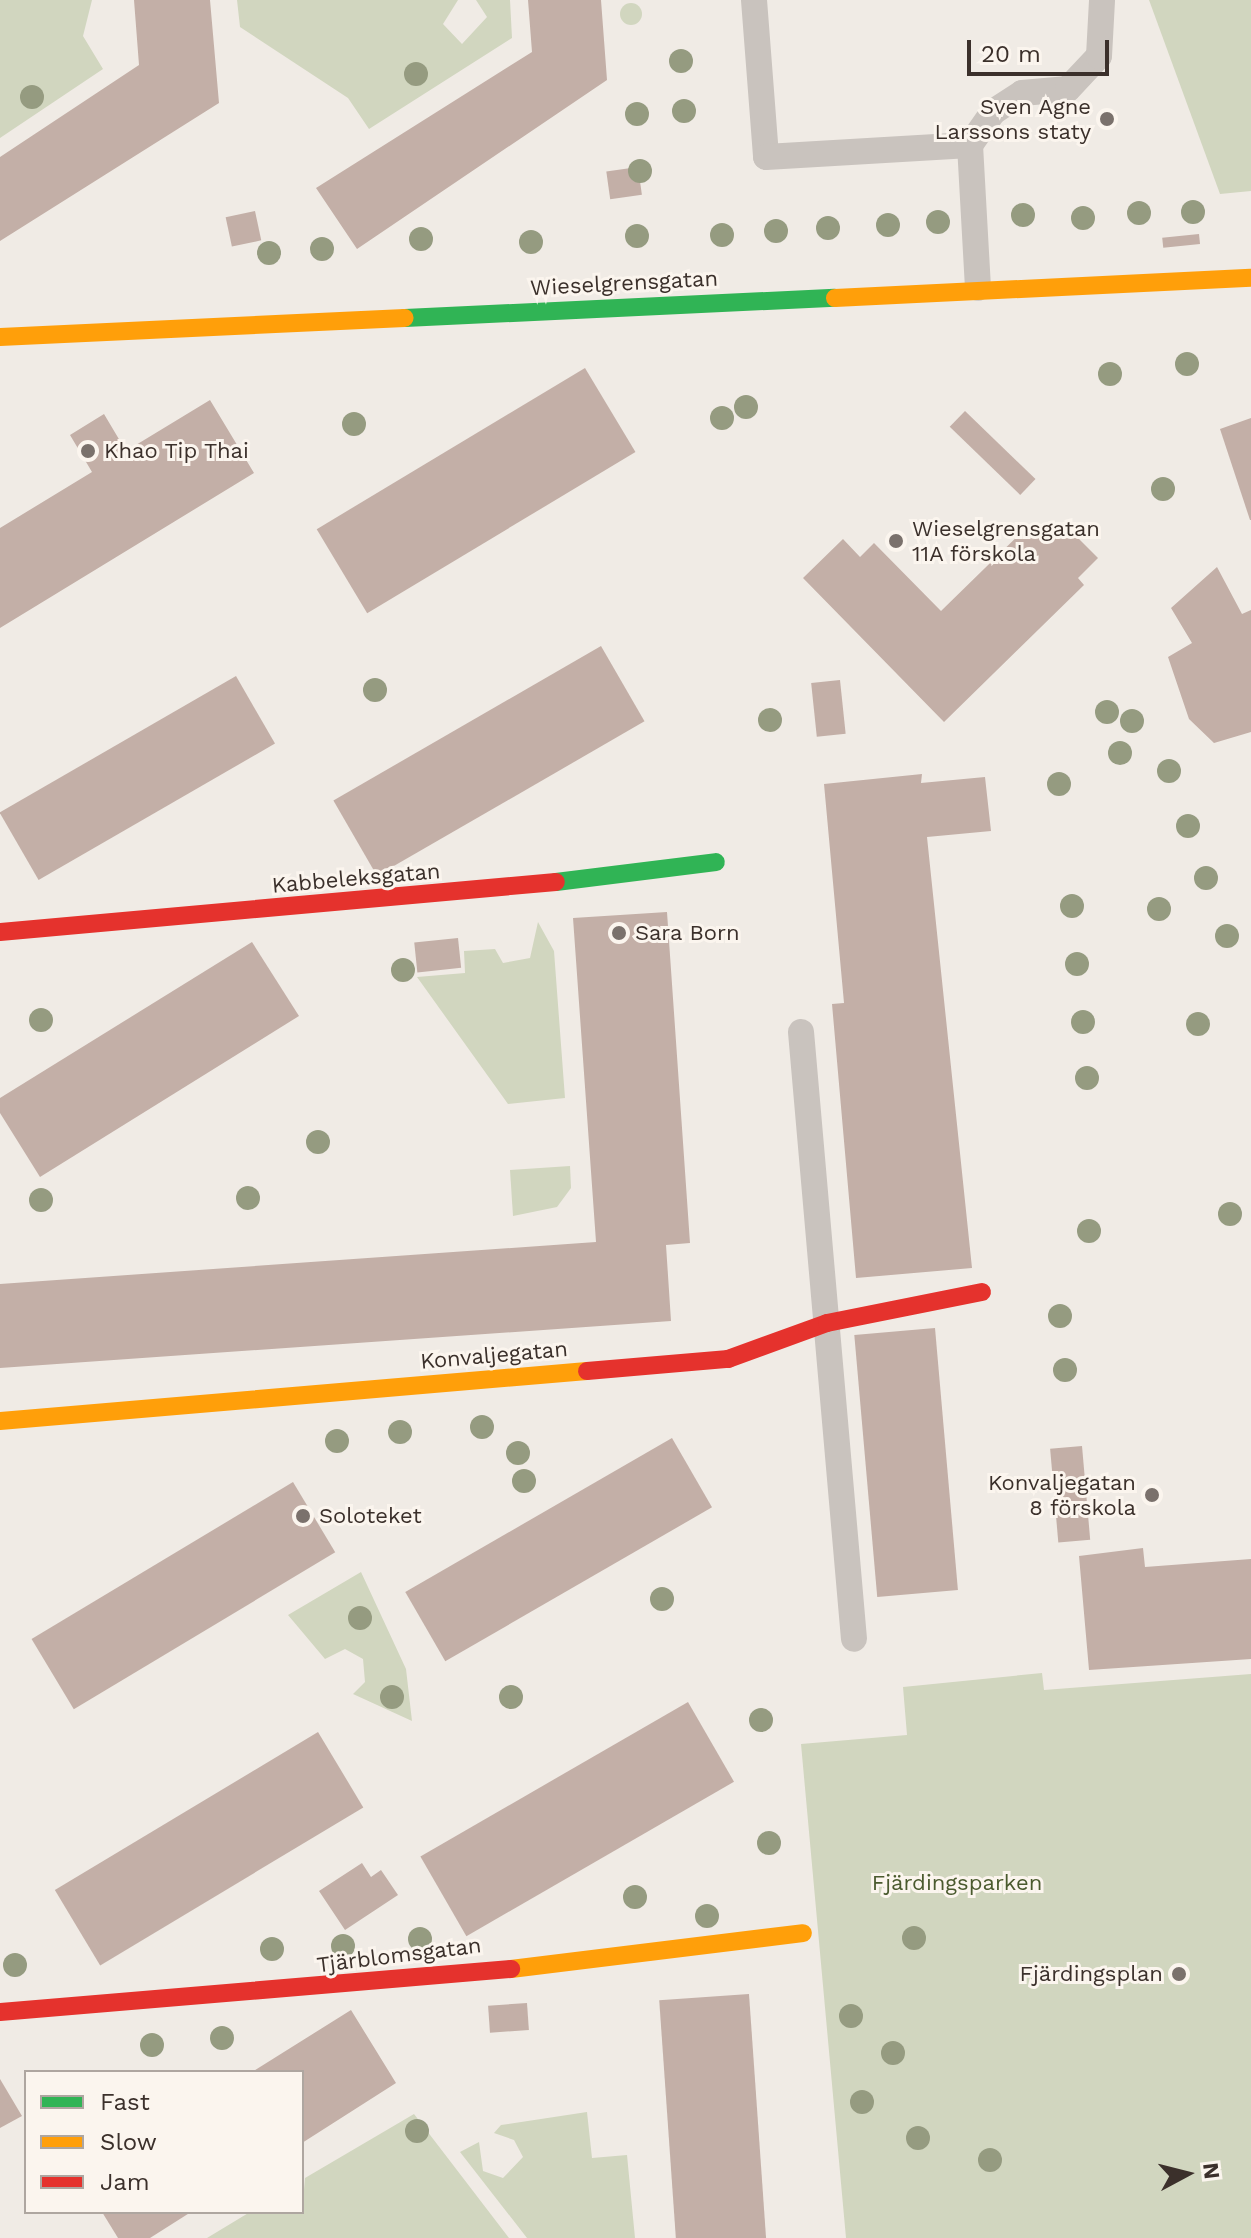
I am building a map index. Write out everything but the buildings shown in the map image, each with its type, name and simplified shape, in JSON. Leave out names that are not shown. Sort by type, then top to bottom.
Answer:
[{"type":"street","name":"Wieselgrensgatan","points":[[0,337],[978,288],[1251,278]]},
{"type":"street","name":"Kabbeleksgatan","points":[[0,932],[432,897],[716,862]]},
{"type":"street","name":"Konvaljegatan","points":[[0,1421],[728,1359],[827,1323],[982,1292]]},
{"type":"street","name":"Tjärblomsgatan","points":[[0,2012],[391,1984],[803,1933]]},
{"type":"lane","points":[[754,0],[766,157],[970,145]]},
{"type":"lane","points":[[978,288],[970,145],[993,112],[1022,93],[1068,89],[1099,56],[1102,0]]},
{"type":"lane","points":[[801,1032],[854,1639]]},
{"type":"green space","points":[[0,0],[92,0],[83,36],[103,69],[0,138]]},
{"type":"green space","points":[[237,0],[458,0],[443,24],[462,44],[487,17],[476,0],[510,0],[512,38],[369,129],[348,98],[240,27]]},
{"type":"green space","points":[[1149,0],[1251,0],[1251,191],[1220,194]]},
{"type":"green space","points":[[631,3],[642,14],[631,25],[620,14]]},
{"type":"green space","points":[[538,922],[554,951],[565,1098],[508,1104],[417,977],[465,973],[464,951],[495,949],[503,963],[530,958]]},
{"type":"green space","points":[[570,1166],[571,1188],[557,1207],[513,1216],[510,1170]]},
{"type":"green space","points":[[361,1572],[406,1669],[412,1721],[353,1694],[365,1682],[363,1659],[345,1649],[325,1659],[288,1615]]},
{"type":"green space","name":"Fjärdingsparken","points":[[1042,1673],[1044,1690],[1251,1674],[1251,2238],[846,2238],[801,1744],[907,1735],[903,1687]]},
{"type":"green space","points":[[587,2112],[592,2158],[627,2155],[635,2238],[527,2238],[460,2152],[479,2142],[483,2171],[503,2178],[523,2157],[514,2140],[494,2133],[501,2125]]},
{"type":"green space","points":[[414,2114],[509,2238],[207,2238],[247,2214],[304,2214],[305,2178]]},
{"type":"traffic: fast","points":[[405,318],[835,298]]},
{"type":"traffic: fast","points":[[556,882],[716,862]]},
{"type":"traffic: slow","points":[[835,298],[1251,278]]},
{"type":"traffic: slow","points":[[0,337],[405,318]]},
{"type":"traffic: slow","points":[[0,1421],[587,1371]]},
{"type":"traffic: slow","points":[[511,1969],[803,1933]]},
{"type":"traffic: jam","points":[[0,932],[556,882]]},
{"type":"traffic: jam","points":[[587,1371],[728,1359],[827,1323],[982,1292]]},
{"type":"traffic: jam","points":[[0,2012],[511,1969]]},
{"type":"place","name":"Sven Agne Larssons staty","points":[[1107,119]]},
{"type":"place","name":"Khao Tip Thai","points":[[88,451]]},
{"type":"place","name":"Wieselgrensgatan 11A förskola","points":[[896,541]]},
{"type":"place","name":"Sara Born","points":[[619,933]]},
{"type":"place","name":"Konvaljegatan 8 förskola","points":[[1152,1495]]},
{"type":"place","name":"Soloteket","points":[[303,1516]]},
{"type":"place","name":"Fjärdingsplan","points":[[1179,1974]]}]
